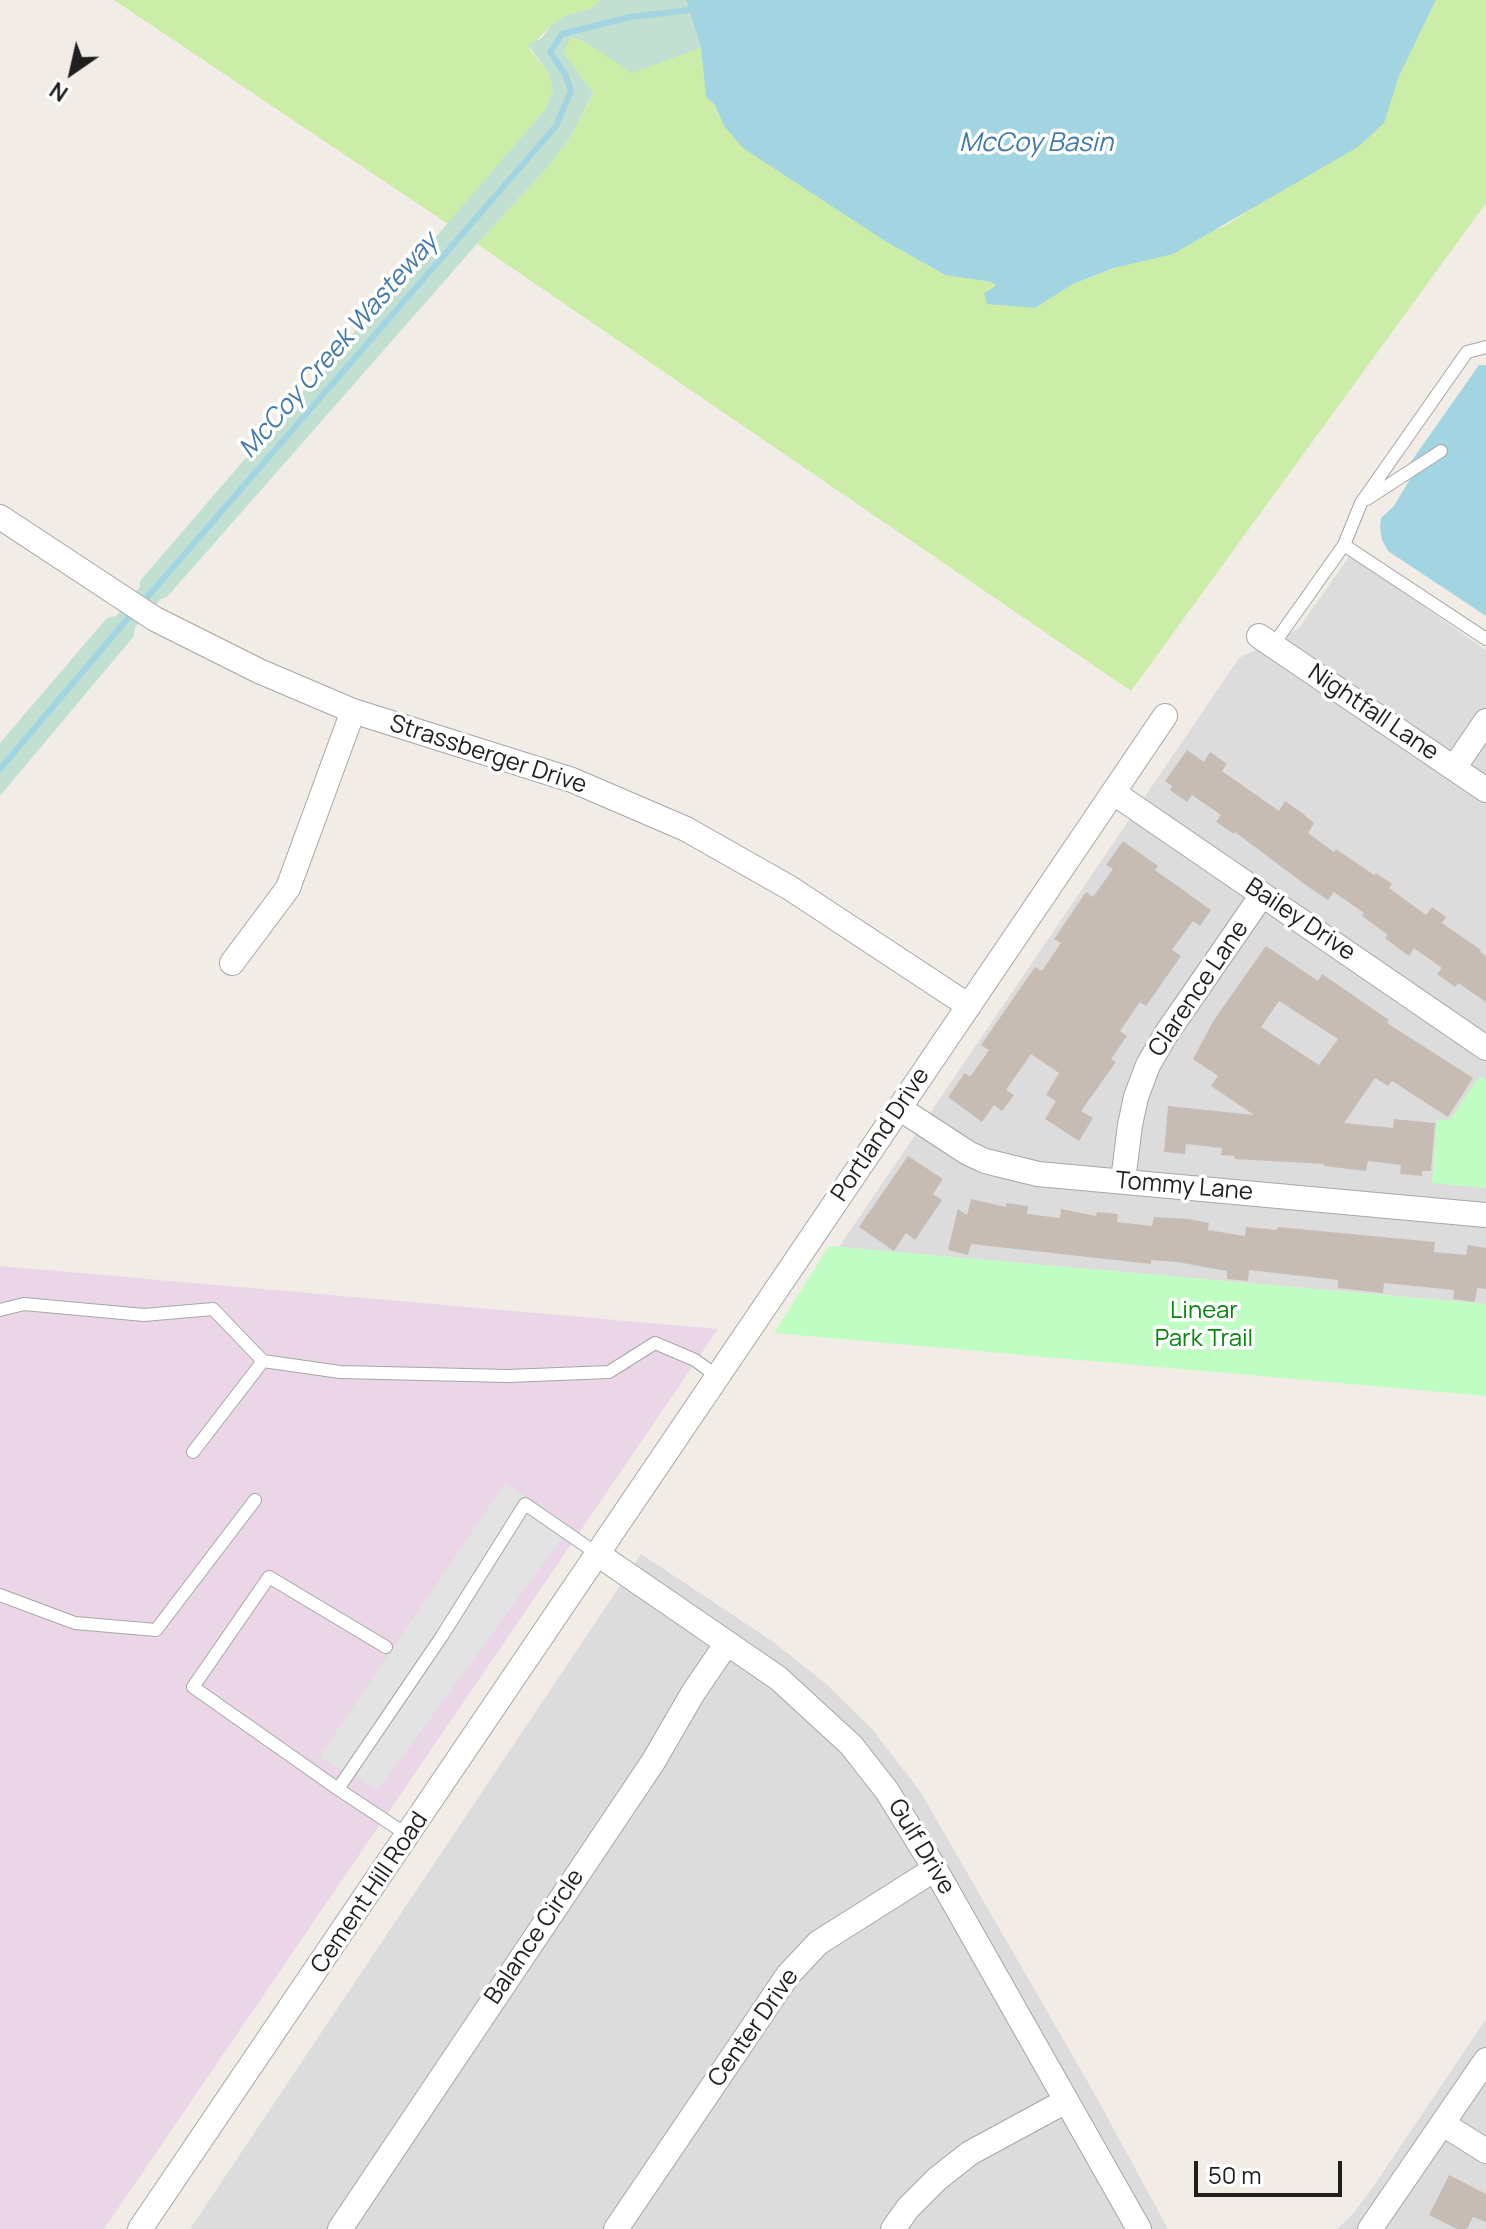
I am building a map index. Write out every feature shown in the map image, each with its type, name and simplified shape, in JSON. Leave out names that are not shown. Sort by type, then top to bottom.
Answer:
[{"type":"street","name":"Strassberger Drive","points":[[0,517],[155,619],[259,671],[353,711],[572,780],[686,829],[790,888],[969,1006]]},
{"type":"street","name":"Nightfall Lane","points":[[1266,640],[1486,790]]},
{"type":"street","points":[[232,963],[288,888],[353,711]]},
{"type":"street","name":"Portland Drive","points":[[599,1555],[1165,716]]},
{"type":"street","points":[[1454,768],[1486,721]]},
{"type":"street","name":"Bailey Drive","points":[[1114,793],[1486,1048]]},
{"type":"street","name":"Clarence Lane","points":[[1123,1181],[1136,1097],[1148,1065],[1262,895]]},
{"type":"street","name":"Tommy Lane","points":[[899,1108],[951,1143],[985,1161],[1038,1174],[1486,1215]]},
{"type":"street","name":"Gulf Drive","points":[[599,1555],[778,1678],[851,1745],[887,1791],[935,1869],[1139,2229]]},
{"type":"street","name":"Cement Hill Road","points":[[140,2229],[599,1555]]},
{"type":"street","name":"Balance Circle","points":[[340,2229],[653,1762],[693,1693],[727,1643]]},
{"type":"street","name":"Center Drive","points":[[616,2229],[788,1975],[818,1943],[935,1869]]},
{"type":"street","points":[[1370,2229],[1486,2060]]},
{"type":"street","points":[[893,2229],[917,2199],[970,2153],[1066,2101]]},
{"type":"street","points":[[1443,2124],[1486,2151]]},
{"type":"lane","points":[[1266,640],[1344,545],[1361,503],[1467,352],[1486,347]]},
{"type":"lane","points":[[1361,503],[1441,451]]},
{"type":"lane","points":[[1344,545],[1486,639]]},
{"type":"lane","points":[[0,1310],[24,1304],[144,1315],[213,1309],[263,1361],[340,1372],[508,1376],[609,1372],[655,1343],[695,1360],[718,1377]]},
{"type":"lane","points":[[193,1452],[263,1361]]},
{"type":"lane","points":[[0,1595],[75,1623],[156,1630],[255,1500]]},
{"type":"lane","points":[[338,1789],[442,1636],[525,1504],[599,1555]]},
{"type":"lane","points":[[386,1647],[269,1577],[193,1687],[409,1836]]},
{"type":"shaded area","points":[[1350,555],[1486,650],[1486,1304],[839,1247],[1239,658],[1299,628]]},
{"type":"shaded area","points":[[0,1266],[718,1329],[104,2229],[0,2229]]},
{"type":"shaded area","points":[[505,1483],[571,1526],[378,1790],[319,1757]]},
{"type":"shaded area","points":[[641,1554],[772,1641],[825,1683],[872,1729],[920,1791],[1093,2091],[1168,2229],[190,2229]]},
{"type":"shaded area","points":[[1486,2019],[1486,2229],[1337,2229],[1373,2187]]},
{"type":"green space","points":[[114,0],[601,0],[590,9],[565,16],[550,26],[529,49],[548,72],[553,90],[545,110],[448,224]]},
{"type":"green space","points":[[601,0],[686,0],[701,48],[632,73],[584,41],[571,37],[563,52],[593,93],[570,138],[167,597],[161,599],[135,627],[134,636],[0,796],[0,743],[107,618],[116,616],[140,587],[140,581],[545,110],[553,90],[548,72],[528,45],[542,38],[550,26],[565,16],[590,9]]},
{"type":"green space","points":[[1436,0],[1486,0],[1486,203],[1131,691],[477,244],[570,138],[593,94],[562,51],[571,37],[584,41],[632,72],[701,48],[706,96],[715,105],[724,126],[885,241],[945,275],[992,282],[1035,308],[1073,284],[1225,226],[1277,192],[1399,76]]},
{"type":"green space","points":[[1480,1076],[1486,1080],[1486,1188],[1432,1183],[1437,1119],[1450,1120]]},
{"type":"green space","name":"Linear Park Trail","points":[[829,1246],[1486,1304],[1486,1396],[774,1333]]},
{"type":"water","name":"McCoy Basin","points":[[686,0],[1436,0],[1399,76],[1384,123],[1358,147],[1173,254],[1114,268],[1073,284],[1035,308],[987,304],[984,293],[996,286],[992,282],[945,275],[885,241],[743,148],[724,126],[715,105],[706,97],[701,48]]},
{"type":"water","points":[[1479,365],[1486,365],[1486,616],[1388,551],[1380,527],[1381,518],[1394,506],[1413,474],[1408,466]]},
{"type":"building","points":[[1187,750],[1204,762],[1210,752],[1227,764],[1222,771],[1279,811],[1285,801],[1302,813],[1314,823],[1308,833],[1334,852],[1336,849],[1374,875],[1376,873],[1392,884],[1389,888],[1426,915],[1432,907],[1446,917],[1442,923],[1486,956],[1486,1002],[1458,983],[1455,987],[1437,974],[1442,968],[1414,948],[1409,956],[1385,938],[1388,935],[1362,916],[1364,913],[1334,892],[1328,900],[1235,832],[1216,822],[1221,815],[1192,795],[1187,802],[1170,790],[1172,786],[1165,781]]},
{"type":"building","points":[[1123,841],[1158,866],[1155,870],[1211,910],[1200,926],[1193,921],[1172,950],[1181,956],[1146,1006],[1140,1002],[1120,1031],[1127,1036],[1111,1059],[1116,1062],[1081,1111],[1093,1118],[1079,1141],[1045,1119],[1056,1101],[1046,1095],[1059,1073],[1031,1054],[1006,1090],[1014,1095],[1002,1111],[994,1105],[982,1122],[948,1097],[965,1073],[970,1077],[989,1050],[981,1045],[1035,967],[1042,971],[1061,943],[1054,939],[1086,892],[1093,897],[1113,869],[1106,865]]},
{"type":"building","points":[[1266,946],[1318,981],[1322,974],[1389,1020],[1387,1023],[1473,1078],[1448,1117],[1392,1081],[1388,1086],[1375,1078],[1344,1123],[1393,1128],[1394,1119],[1435,1123],[1431,1171],[1422,1171],[1422,1176],[1400,1174],[1401,1165],[1368,1161],[1366,1171],[1324,1164],[1234,1159],[1235,1156],[1221,1155],[1222,1148],[1186,1144],[1185,1154],[1164,1152],[1168,1106],[1254,1115],[1211,1086],[1218,1076],[1193,1059],[1214,1020]],"holes":[[[1279,1001],[1338,1039],[1319,1065],[1261,1027]]]},
{"type":"building","points":[[908,1156],[943,1179],[933,1194],[942,1200],[915,1240],[906,1233],[894,1251],[859,1227]]},
{"type":"building","points":[[971,1199],[1006,1207],[1006,1203],[1028,1206],[1027,1214],[1060,1218],[1061,1209],[1096,1216],[1097,1212],[1118,1214],[1117,1222],[1152,1226],[1154,1217],[1189,1219],[1209,1223],[1208,1230],[1245,1236],[1246,1227],[1277,1230],[1278,1227],[1435,1242],[1434,1252],[1466,1255],[1468,1245],[1486,1248],[1486,1289],[1477,1288],[1475,1302],[1453,1299],[1454,1290],[1384,1283],[1383,1293],[1338,1288],[1338,1280],[1249,1270],[1248,1281],[1227,1279],[1227,1271],[1177,1262],[1151,1260],[1151,1264],[971,1244],[968,1255],[948,1250],[958,1209],[967,1215]]},
{"type":"building","points":[[1449,2175],[1486,2194],[1486,2222],[1473,2217],[1467,2229],[1457,2229],[1429,2215]]},
{"type":"waterway","name":"McCoy Creek Wasteway","points":[[143,602],[556,126],[571,91],[565,74],[550,52],[562,34],[630,17],[690,10]]},
{"type":"waterway","name":"McCoy Creek Wasteway","points":[[0,769],[135,610]]}]
